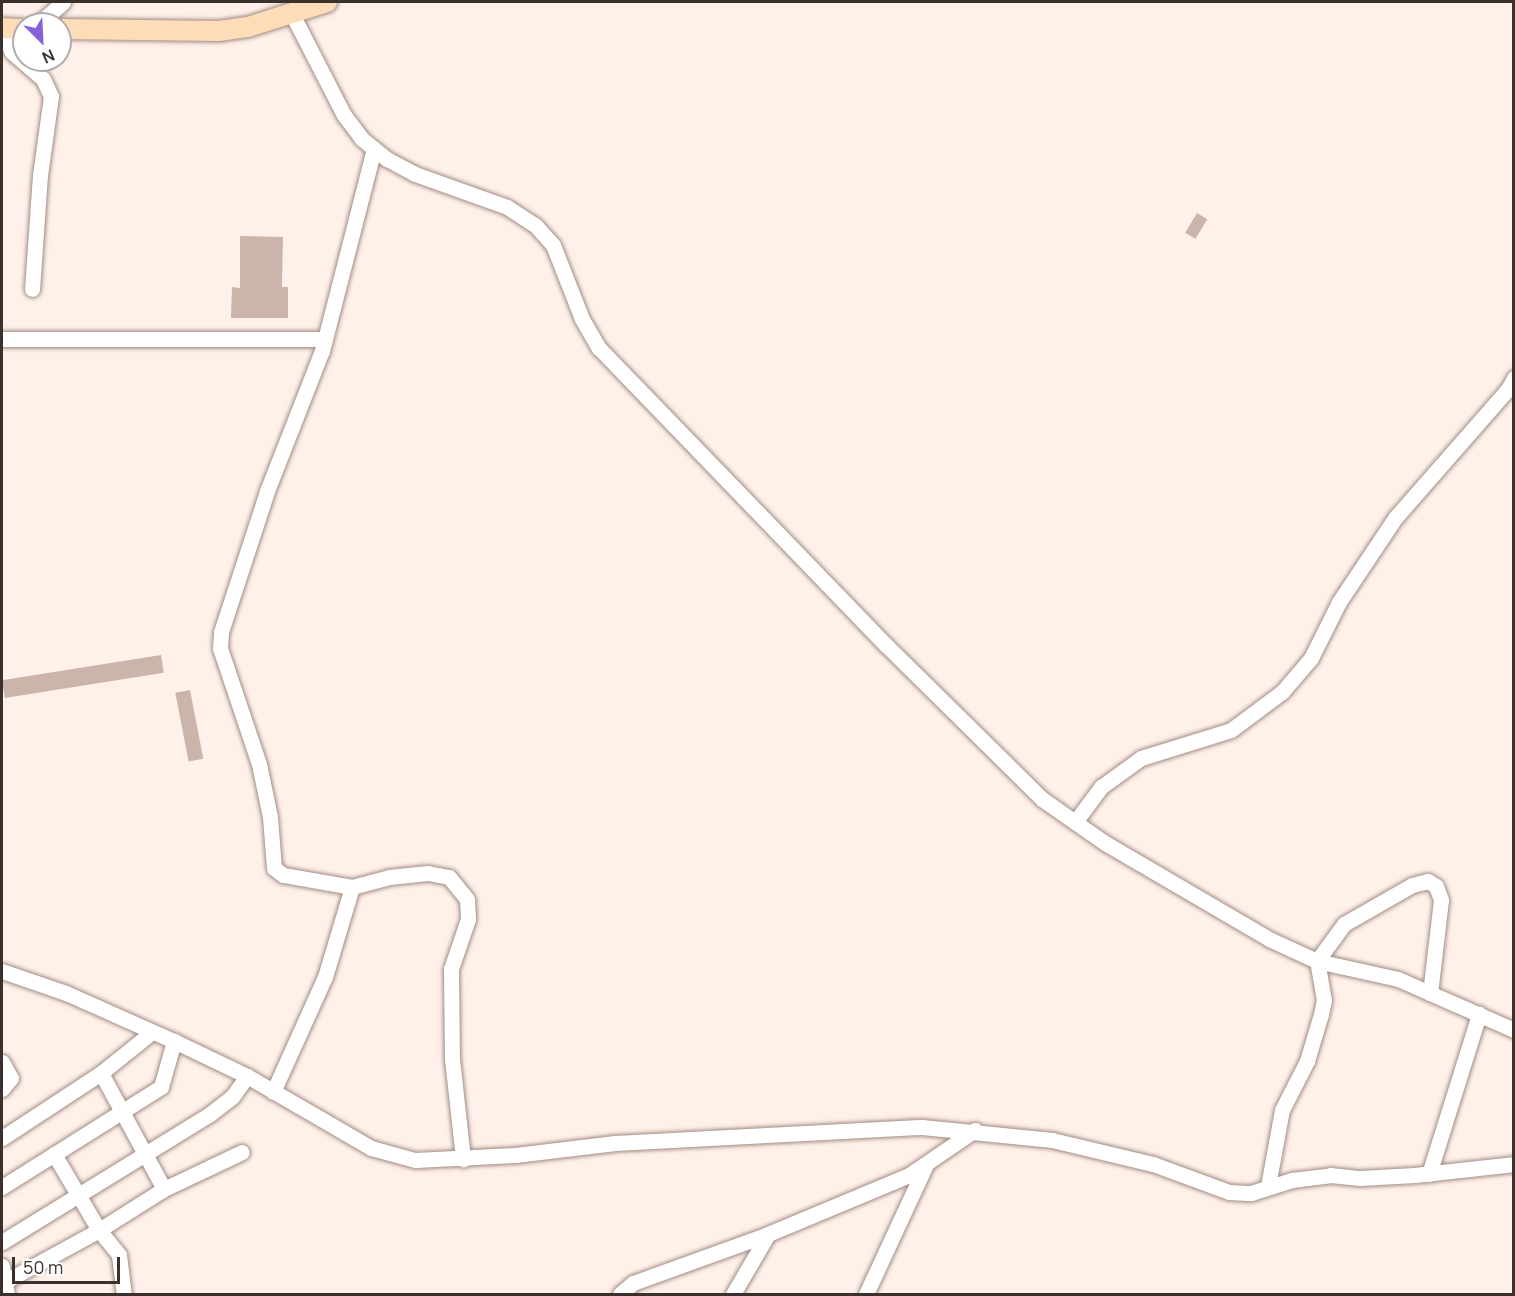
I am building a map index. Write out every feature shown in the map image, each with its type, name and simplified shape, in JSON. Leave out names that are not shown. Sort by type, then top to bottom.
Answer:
[{"type":"main road","points":[[72,29],[219,31],[292,14],[327,2]]},
{"type":"street","points":[[52,12],[63,2]]},
{"type":"street","points":[[292,14],[344,115],[374,149],[415,174],[507,207],[535,225],[553,246],[582,319],[599,348],[1006,767],[1075,822],[1259,933],[1317,961],[1398,979],[1514,1030]]},
{"type":"street","points":[[2,30],[12,52],[43,79],[51,96],[40,175],[32,289]]},
{"type":"street","points":[[374,149],[325,339],[267,491],[222,632],[220,648],[260,764],[270,817],[274,868],[283,875],[352,887],[389,877],[428,873],[449,877],[467,899],[468,919],[451,969],[452,1059],[463,1159]]},
{"type":"street","points":[[2,339],[325,339]]},
{"type":"street","points":[[1075,822],[1101,787],[1141,758],[1231,730],[1282,692],[1311,658],[1339,602],[1395,518],[1508,389],[1514,378]]},
{"type":"street","points":[[1268,1186],[1282,1110],[1307,1061],[1321,1014],[1323,1000],[1317,961],[1344,924],[1412,885],[1428,881],[1436,886],[1441,900],[1430,993]]},
{"type":"street","points":[[273,1092],[325,977],[352,887]]},
{"type":"street","points":[[2,971],[66,993],[174,1041],[247,1076],[371,1148],[415,1160],[463,1159],[615,1143],[922,1127],[975,1130],[1052,1140],[1111,1153],[1229,1192],[1251,1193],[1268,1186],[1330,1175],[1360,1178],[1428,1174],[1514,1164]]},
{"type":"street","points":[[1428,1174],[1479,1014]]},
{"type":"street","points":[[2,1138],[101,1073],[152,1032]]},
{"type":"street","points":[[2,1187],[161,1087],[174,1041]]},
{"type":"street","points":[[2,1062],[10,1078],[2,1089]]},
{"type":"street","points":[[101,1073],[164,1189]]},
{"type":"street","points":[[2,1242],[143,1152],[210,1114],[232,1097],[247,1076]]},
{"type":"street","points":[[620,1294],[633,1283],[768,1234],[926,1165],[975,1130]]},
{"type":"street","points":[[5,1280],[99,1230],[164,1189],[242,1152]]},
{"type":"street","points":[[54,1154],[99,1230],[119,1255],[124,1294]]},
{"type":"street","points":[[866,1294],[926,1165]]},
{"type":"street","points":[[733,1294],[768,1234]]},
{"type":"building","points":[[1197,213],[1207,219],[1195,239],[1185,233]]},
{"type":"building","points":[[240,236],[283,237],[282,287],[288,287],[288,318],[231,318],[232,287],[240,288]]},
{"type":"building","points":[[161,655],[164,673],[5,698],[2,680]]},
{"type":"building","points":[[190,690],[203,759],[189,762],[175,693]]}]
